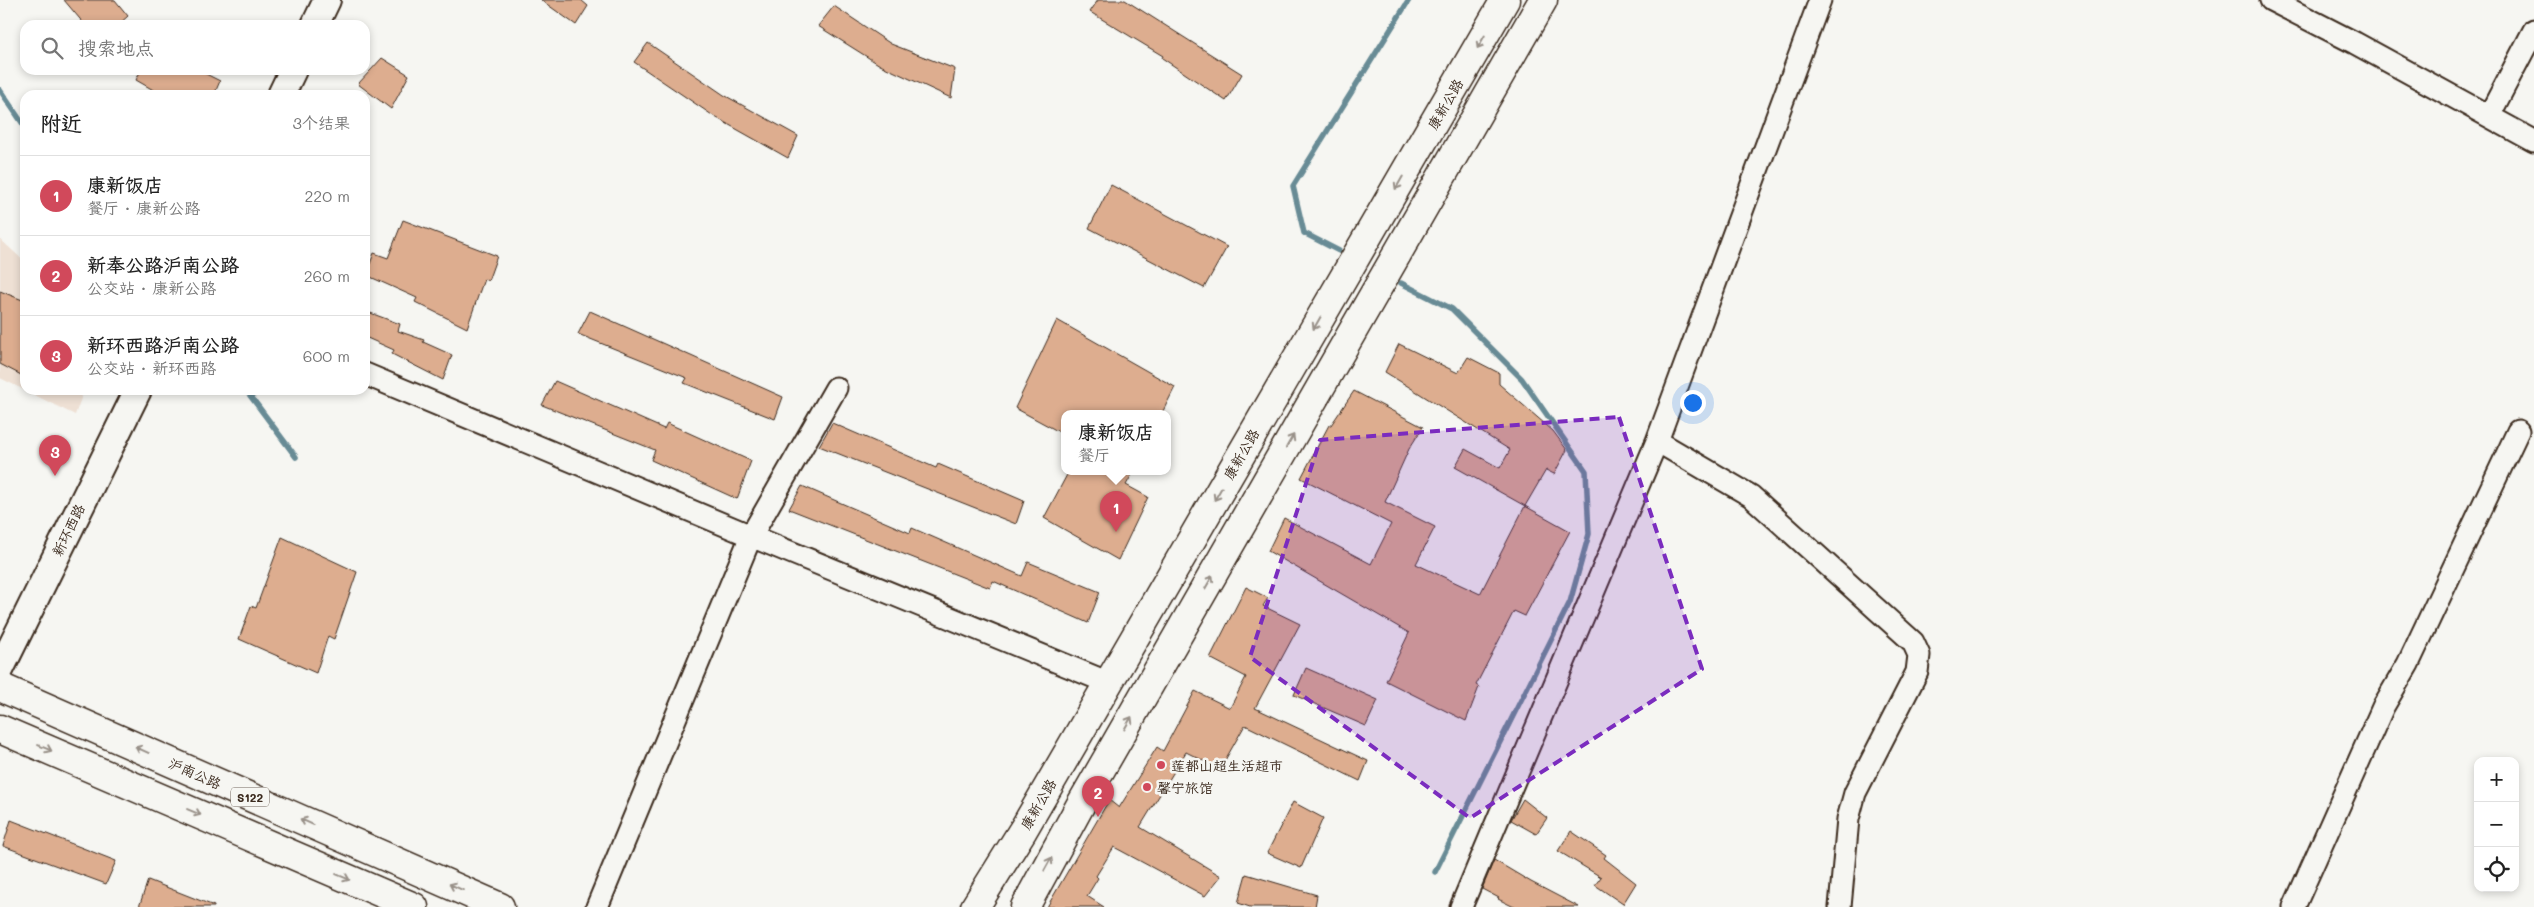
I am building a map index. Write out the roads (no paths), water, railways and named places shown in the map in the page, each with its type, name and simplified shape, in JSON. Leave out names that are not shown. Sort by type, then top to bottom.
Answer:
[{"type":"main road","name":"康新公路","points":[[976,907],[1109,682],[1505,0]]},
{"type":"main road","points":[[1025,907],[1086,795],[1543,0]]},
{"type":"main road","name":"沪南公路","points":[[0,687],[500,907]]},
{"type":"main road","name":"S122","points":[[0,729],[414,907]]},
{"type":"street","points":[[317,20],[327,0]]},
{"type":"street","points":[[1461,907],[1656,441],[1820,0]]},
{"type":"street","points":[[2271,0],[2356,43],[2534,141]]},
{"type":"street","points":[[2489,116],[2534,30]]},
{"type":"street","points":[[284,90],[292,75]]},
{"type":"street","points":[[370,376],[751,536],[1109,682]]},
{"type":"street","points":[[597,907],[751,536],[836,388]]},
{"type":"street","name":"新环西路","points":[[0,670],[136,395]]},
{"type":"street","points":[[2294,907],[2383,707],[2408,664],[2518,431]]},
{"type":"street","points":[[1656,441],[1751,496],[1913,642],[1919,655],[1917,672],[1855,793],[1848,818],[1840,907]]},
{"type":"waterway","points":[[1339,251],[1304,233],[1293,186],[1409,0]]},
{"type":"waterway","points":[[0,90],[20,120]]},
{"type":"waterway","points":[[1401,283],[1452,309],[1522,379],[1586,471],[1589,534],[1570,602],[1435,872]]},
{"type":"waterway","points":[[250,395],[296,457]]},
{"type":"place","name":"新环西路沪南公路","points":[[55,476]]},
{"type":"place","name":"康新饭店","points":[[1116,532]]},
{"type":"place","name":"莲都山超生活超市","points":[[1161,765]]},
{"type":"place","name":"馨宁旅馆","points":[[1147,787]]},
{"type":"place","name":"新奉公路沪南公路","points":[[1098,817]]}]
